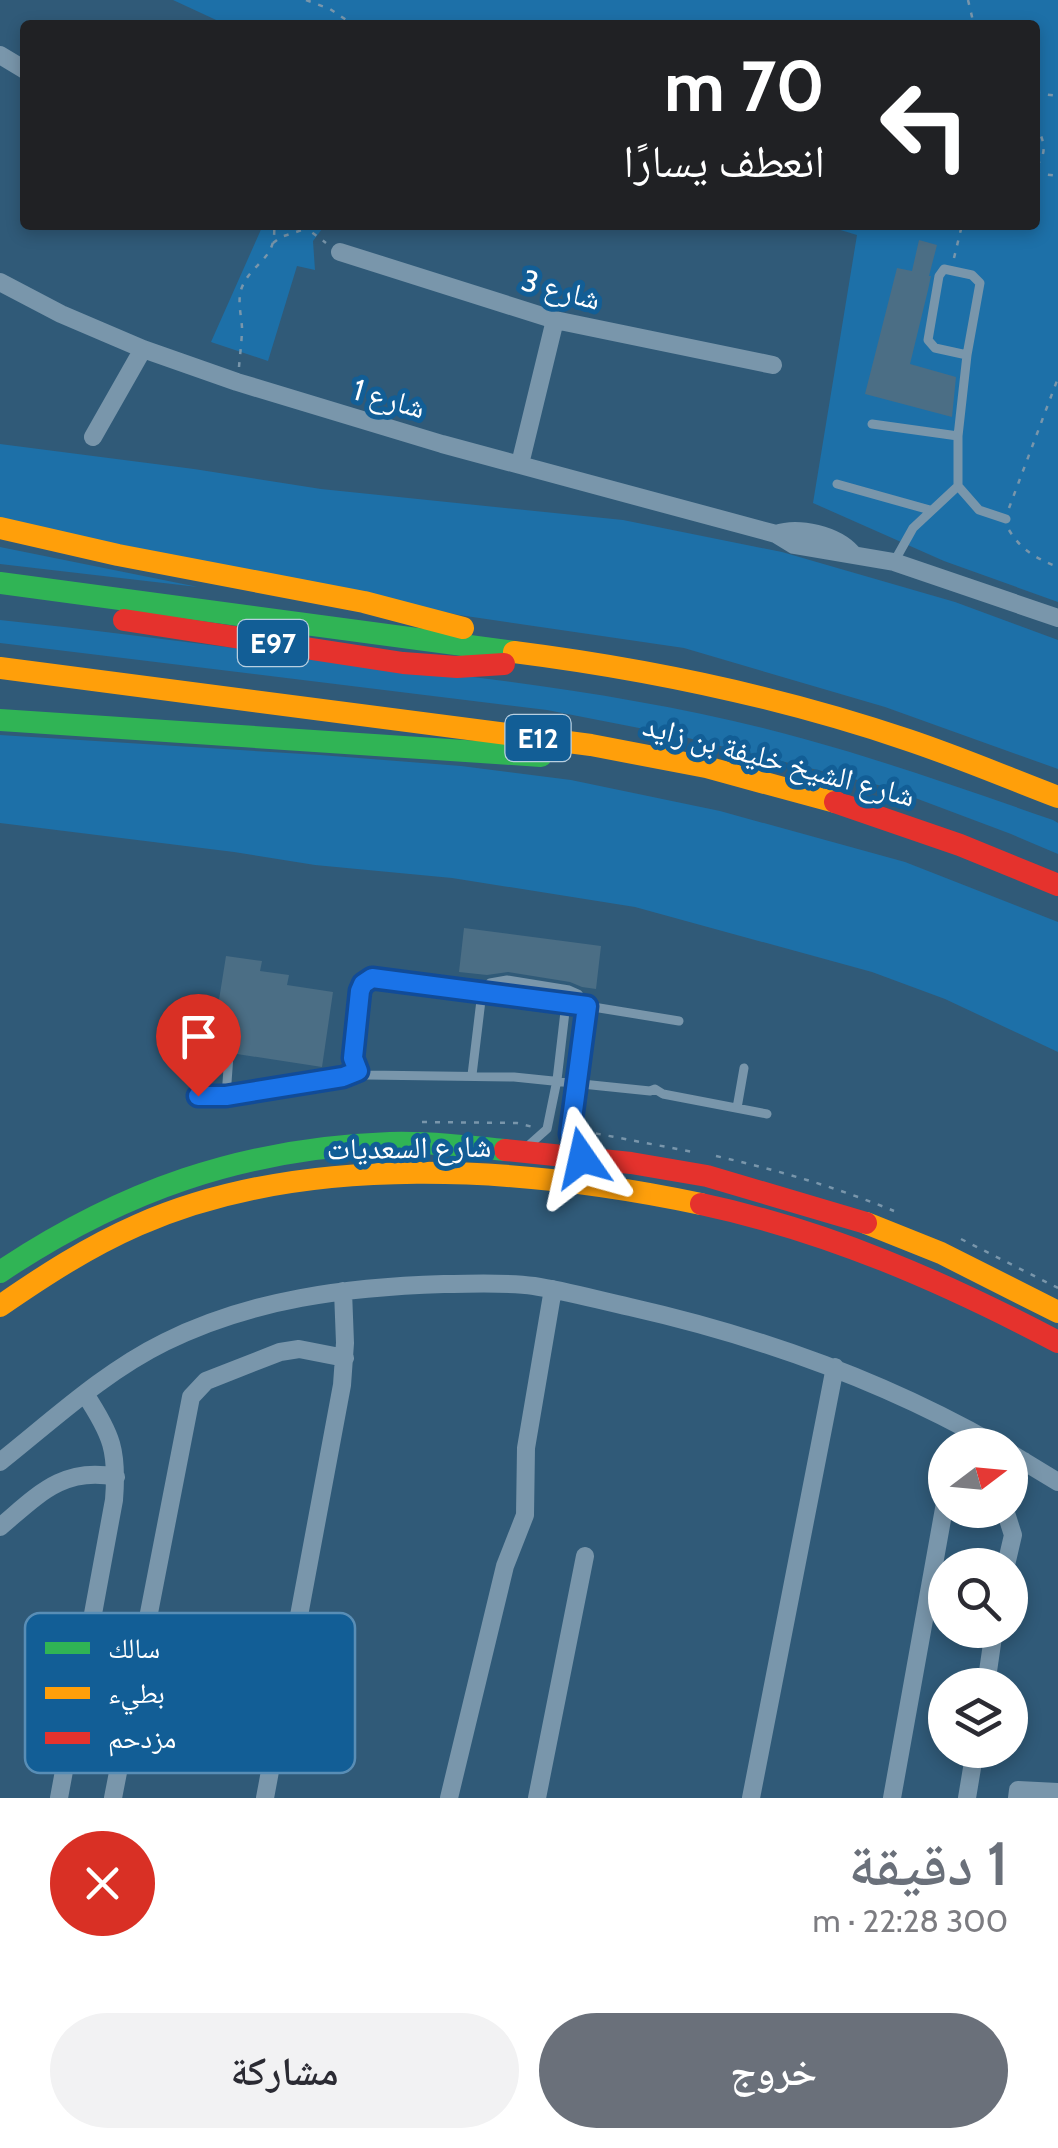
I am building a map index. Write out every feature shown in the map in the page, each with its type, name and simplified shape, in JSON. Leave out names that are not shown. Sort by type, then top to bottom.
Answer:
[{"type":"main road","points":[[0,528],[364,602],[499,637],[547,656]]},
{"type":"main road","name":"شارع الشيخ خليفة بن زايد","points":[[0,583],[547,656],[668,677],[786,703],[909,740],[1058,796]]},
{"type":"main road","name":"E97","points":[[0,603],[430,666],[484,666],[547,656]]},
{"type":"main road","name":"شارع الشيخ خليفة بن زايد","points":[[0,668],[598,746],[705,767],[828,800],[936,836],[1058,885]]},
{"type":"main road","points":[[0,720],[526,756],[598,746]]},
{"type":"main road","name":"شارع السعديات","points":[[0,1272],[47,1240],[104,1210],[230,1164],[328,1148],[390,1143],[454,1144],[702,1174],[820,1208],[902,1237],[982,1272],[1058,1312]]},
{"type":"main road","name":"شارع السعديات","points":[[0,1306],[40,1277],[114,1235],[152,1218],[224,1196],[337,1177],[400,1172],[476,1174],[552,1180],[668,1197],[810,1232],[908,1268],[1058,1342]]},
{"type":"street","name":"شارع 3","points":[[340,252],[555,320],[773,365]]},
{"type":"street","name":"شارع 1","points":[[0,282],[61,314],[237,382],[424,438],[776,534],[794,545],[894,562],[1058,618]]},
{"type":"street","points":[[520,464],[555,320]]},
{"type":"street","points":[[93,437],[144,349]]},
{"type":"street","points":[[0,1462],[142,1355],[203,1325],[269,1304],[343,1291],[470,1284],[512,1284],[553,1290],[691,1321],[835,1367],[963,1428]]},
{"type":"street","points":[[449,1798],[505,1566],[525,1516],[526,1448],[553,1290]]},
{"type":"street","points":[[300,1613],[339,1406],[345,1358],[343,1291]]},
{"type":"street","points":[[150,1613],[191,1397],[206,1380],[280,1352],[299,1349],[345,1358]]},
{"type":"street","points":[[751,1798],[835,1367]]},
{"type":"street","points":[[86,1394],[108,1430],[116,1476],[92,1613]]},
{"type":"street","points":[[1028,1464],[1058,1482]]},
{"type":"street","points":[[0,1527],[56,1482],[92,1474],[116,1476]]},
{"type":"street","points":[[892,1798],[940,1528]]},
{"type":"street","points":[[537,1798],[585,1556]]},
{"type":"street","points":[[967,1798],[972,1768]]},
{"type":"street","points":[[58,1798],[63,1773]]},
{"type":"street","points":[[114,1798],[119,1773]]},
{"type":"street","points":[[265,1798],[270,1773]]},
{"type":"street","points":[[1017,1798],[1018,1790],[1058,1792]]},
{"type":"lane","points":[[967,355],[935,348],[928,340],[940,273],[944,270],[972,274],[980,283],[958,436],[958,486],[979,510],[1006,519]]},
{"type":"lane","points":[[872,424],[958,436]]},
{"type":"lane","points":[[837,484],[930,510]]},
{"type":"lane","points":[[894,562],[913,528],[958,486]]},
{"type":"lane","points":[[358,1071],[353,1058],[360,991],[367,980],[378,978],[673,1020]]},
{"type":"lane","points":[[472,1074],[482,992],[490,982],[507,980],[578,994],[587,1006],[570,1134],[582,1158]]},
{"type":"lane","points":[[516,1151],[547,1130],[566,1003]]},
{"type":"lane","points":[[226,1096],[230,1055]]},
{"type":"lane","points":[[737,1108],[744,1068]]},
{"type":"lane","points":[[198,1096],[226,1096],[343,1077],[358,1071],[371,1075],[472,1074],[655,1090],[766,1114]]},
{"type":"path","points":[[306,0],[346,20]]},
{"type":"path","points":[[1040,132],[1044,148],[1040,163]]},
{"type":"path","points":[[237,382],[242,340],[241,290],[269,254],[273,230]]},
{"type":"path","points":[[272,244],[297,230]]},
{"type":"path","points":[[308,230],[340,252]]},
{"type":"path","points":[[951,270],[961,230]]},
{"type":"path","points":[[1058,378],[1006,519],[1022,548],[1040,561],[1058,567]]},
{"type":"shaded area","points":[[173,0],[1058,0],[1058,602],[944,561],[813,503],[857,235],[840,230],[1040,230],[1040,20],[216,20]]},
{"type":"shaded area","points":[[261,230],[321,230],[313,241],[315,270],[297,266],[268,361],[211,342]]},
{"type":"shaded area","points":[[0,444],[321,489],[623,520],[782,552],[955,602],[1058,640],[1058,769],[885,707],[684,648],[459,615],[0,520]]},
{"type":"shaded area","points":[[0,547],[198,587],[0,564]]},
{"type":"shaded area","points":[[0,620],[516,683],[692,712],[839,749],[1053,820],[1058,823],[1058,854],[886,787],[680,736],[547,710],[0,643]]},
{"type":"shaded area","points":[[0,735],[461,766],[571,780],[720,811],[905,862],[1058,922],[1058,1052],[945,999],[872,972],[635,907],[452,878],[315,865],[0,823]]},
{"type":"building","points":[[919,240],[937,245],[910,364],[956,377],[952,417],[865,394],[897,268],[912,271]]},
{"type":"building","points":[[464,928],[601,946],[596,989],[508,972],[459,972]]},
{"type":"building","points":[[226,956],[262,961],[260,971],[289,975],[287,985],[333,992],[322,1067],[237,1054],[231,1047],[222,1052],[211,1050]]},
{"type":"traffic: fast","points":[[0,583],[514,652]]},
{"type":"traffic: fast","points":[[0,720],[541,756]]},
{"type":"traffic: fast","points":[[0,1272],[91,1218],[185,1179],[234,1165],[284,1154],[390,1143],[505,1150]]},
{"type":"traffic: slow","points":[[0,528],[364,602],[463,628]]},
{"type":"traffic: slow","points":[[514,652],[664,676],[812,711],[927,747],[1058,797]]},
{"type":"traffic: slow","points":[[0,668],[591,745],[706,767],[835,802]]},
{"type":"traffic: slow","points":[[0,1306],[67,1262],[138,1225],[203,1201],[272,1185],[344,1176],[490,1175],[563,1181],[701,1204]]},
{"type":"traffic: slow","points":[[866,1223],[941,1253],[1058,1312]]},
{"type":"traffic: jam","points":[[124,620],[403,663],[457,667],[504,664]]},
{"type":"traffic: jam","points":[[835,802],[960,845],[1058,885]]},
{"type":"traffic: jam","points":[[505,1150],[631,1163],[707,1176],[866,1223]]},
{"type":"traffic: jam","points":[[701,1204],[794,1229],[884,1261],[1058,1342]]},
{"type":"route","points":[[198,1096],[226,1096],[343,1077],[358,1071],[353,1058],[360,991],[372,978],[587,1006],[570,1134],[582,1158]]}]
